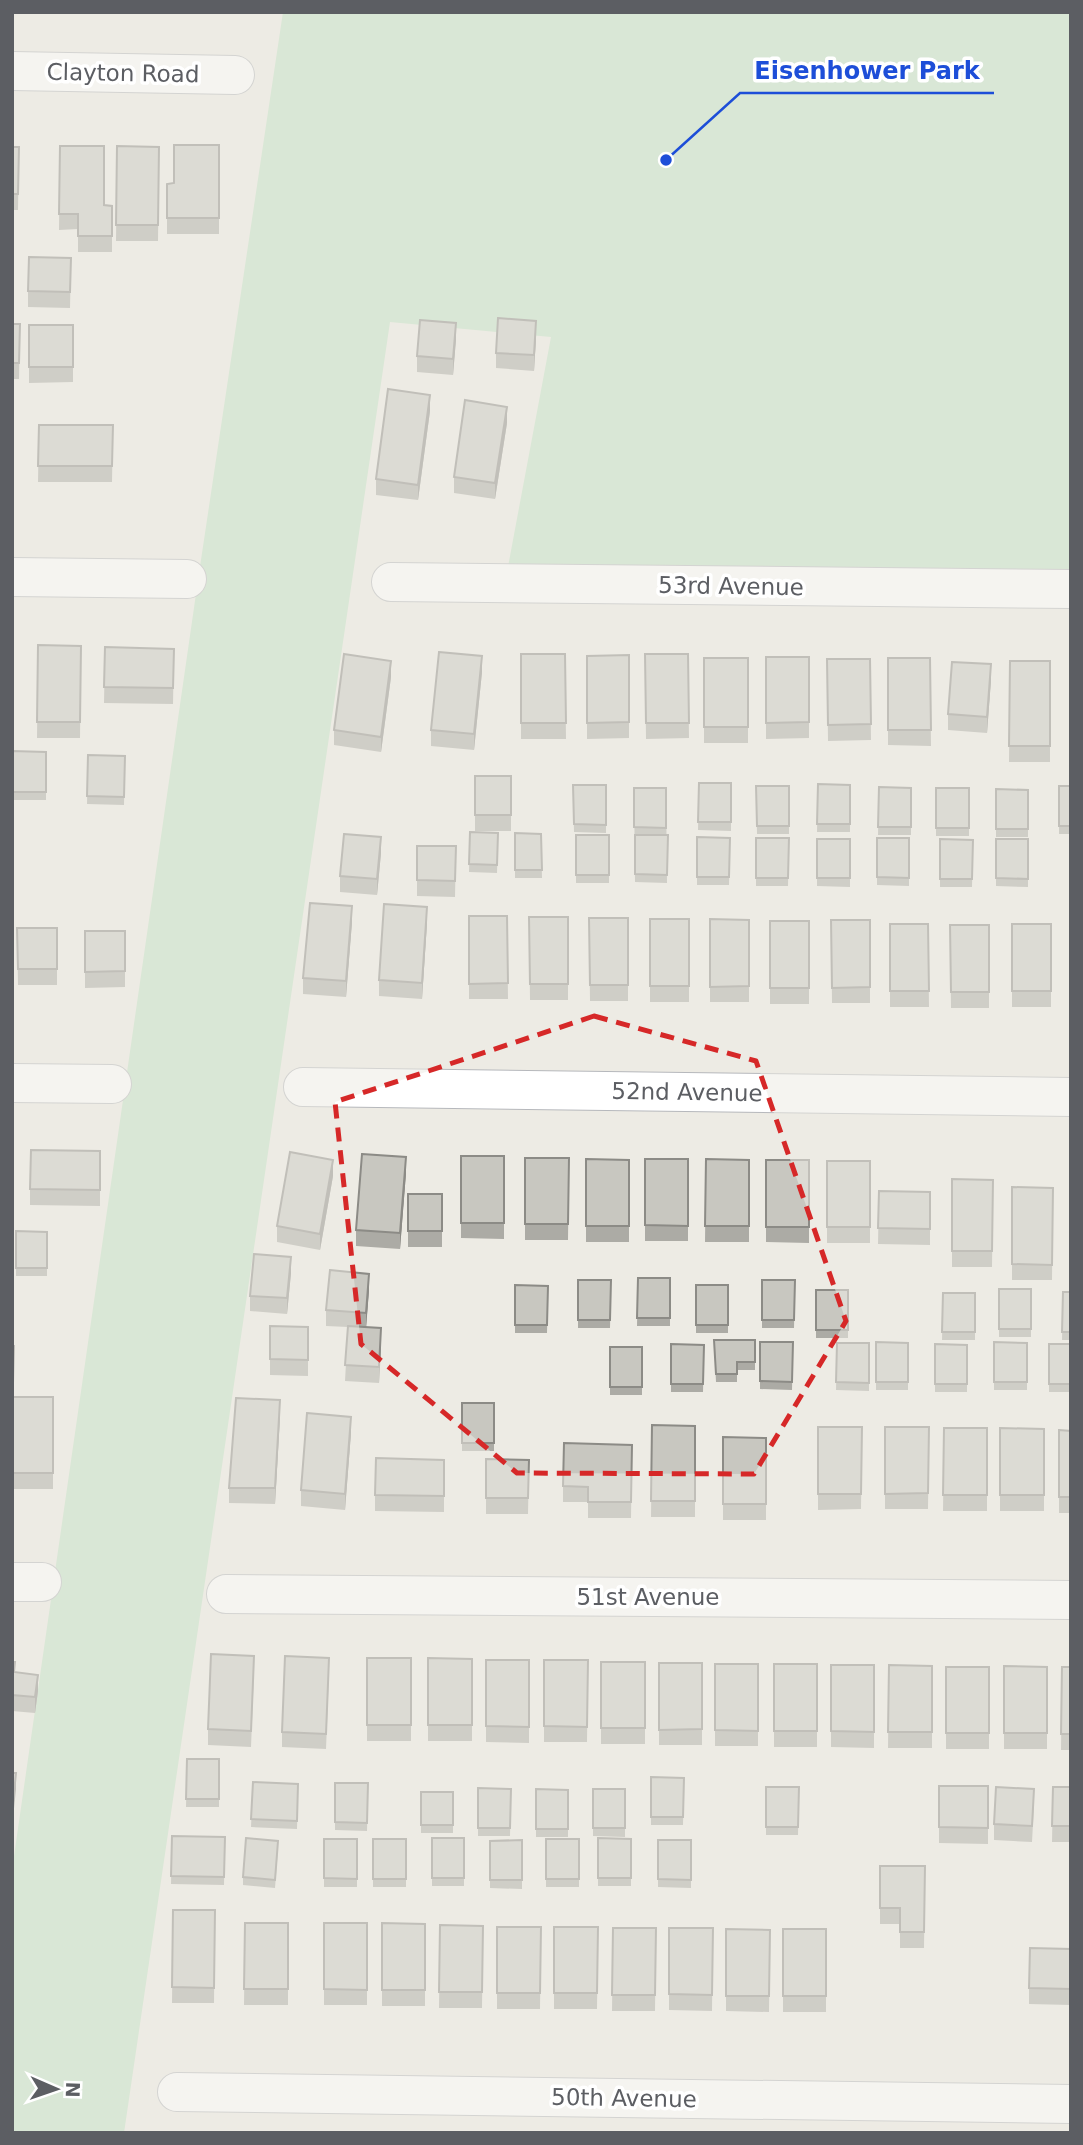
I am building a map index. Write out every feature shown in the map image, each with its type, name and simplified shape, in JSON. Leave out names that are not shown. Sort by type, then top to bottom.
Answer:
[{"type":"street","name":"Clayton Road","points":[[12,71],[235,75]]},
{"type":"street","points":[[12,577],[187,579]]},
{"type":"street","name":"53rd Avenue","points":[[391,582],[1071,589]]},
{"type":"street","points":[[12,1083],[112,1084]]},
{"type":"street","name":"52nd Avenue","points":[[303,1087],[1071,1097]]},
{"type":"street","name":"51st Avenue","points":[[226,1594],[1071,1600]]},
{"type":"street","name":"50th Avenue","points":[[177,2092],[1071,2104]]},
{"type":"highlighted area","points":[[594,1016],[756,1061],[846,1321],[754,1474],[517,1473],[361,1344],[335,1102]]},
{"type":"green space","points":[[283,12],[1071,12],[1071,578],[507,572],[551,337],[390,322],[124,2133],[12,2133],[12,1870],[198,580]]},
{"type":"building","points":[[174,145],[219,145],[219,218],[167,218],[167,184],[174,183]]},
{"type":"building","points":[[60,146],[104,146],[104,205],[112,206],[112,236],[78,236],[78,214],[59,214]]},
{"type":"building","points":[[117,146],[159,147],[158,225],[116,225]]},
{"type":"building","points":[[12,147],[19,147],[18,194],[12,194]]},
{"type":"building","points":[[29,257],[71,258],[70,292],[28,291]]},
{"type":"building","points":[[498,318],[536,321],[534,355],[496,353]]},
{"type":"building","points":[[420,320],[456,323],[453,359],[417,356]]},
{"type":"building","points":[[12,324],[20,324],[19,363],[12,363]]},
{"type":"building","points":[[29,325],[73,325],[73,367],[29,367]]},
{"type":"building","points":[[388,389],[430,395],[418,485],[376,479]]},
{"type":"building","points":[[465,400],[507,407],[495,483],[454,477]]},
{"type":"building","points":[[39,425],[113,425],[112,466],[38,466]]},
{"type":"building","points":[[38,645],[81,646],[80,722],[37,722]]},
{"type":"building","points":[[105,647],[174,649],[173,688],[104,687]]},
{"type":"building","points":[[439,652],[482,656],[474,734],[431,730]]},
{"type":"building","points":[[344,654],[391,661],[381,737],[334,730]]},
{"type":"building","points":[[521,654],[565,654],[566,723],[521,723]]},
{"type":"building","points":[[645,654],[688,654],[689,723],[646,723]]},
{"type":"building","points":[[629,655],[629,722],[587,723],[587,656]]},
{"type":"building","points":[[766,657],[809,657],[809,722],[766,723]]},
{"type":"building","points":[[704,658],[748,658],[748,727],[704,727]]},
{"type":"building","points":[[888,658],[930,658],[931,730],[888,730]]},
{"type":"building","points":[[827,659],[870,659],[871,724],[828,725]]},
{"type":"building","points":[[1010,661],[1050,661],[1050,746],[1009,746]]},
{"type":"building","points":[[952,662],[991,664],[987,717],[948,714]]},
{"type":"building","points":[[12,751],[46,752],[46,792],[12,792]]},
{"type":"building","points":[[88,755],[125,756],[124,797],[87,796]]},
{"type":"building","points":[[475,776],[511,776],[511,815],[475,815]]},
{"type":"building","points":[[699,783],[731,783],[731,822],[698,822]]},
{"type":"building","points":[[818,784],[850,785],[850,824],[817,824]]},
{"type":"building","points":[[573,785],[606,785],[606,825],[574,824]]},
{"type":"building","points":[[756,786],[789,786],[789,826],[757,826]]},
{"type":"building","points":[[1059,786],[1071,786],[1071,826],[1059,826]]},
{"type":"building","points":[[879,787],[911,788],[911,827],[878,827]]},
{"type":"building","points":[[634,788],[666,788],[666,828],[634,827]]},
{"type":"building","points":[[936,788],[969,788],[969,828],[936,828]]},
{"type":"building","points":[[996,789],[1028,790],[1028,829],[996,829]]},
{"type":"building","points":[[470,832],[498,833],[497,865],[469,864]]},
{"type":"building","points":[[515,833],[541,834],[542,870],[515,870]]},
{"type":"building","points":[[344,834],[381,837],[377,879],[340,876]]},
{"type":"building","points":[[576,835],[609,835],[609,875],[576,875]]},
{"type":"building","points":[[635,835],[668,835],[667,875],[635,874]]},
{"type":"building","points":[[697,837],[730,838],[729,877],[697,877]]},
{"type":"building","points":[[756,838],[789,838],[788,878],[756,878]]},
{"type":"building","points":[[877,838],[909,838],[909,878],[877,877]]},
{"type":"building","points":[[817,839],[850,839],[850,878],[817,878]]},
{"type":"building","points":[[940,839],[973,840],[972,879],[940,879]]},
{"type":"building","points":[[996,839],[1028,839],[1028,879],[996,878]]},
{"type":"building","points":[[417,846],[456,846],[455,881],[417,880]]},
{"type":"building","points":[[310,903],[352,906],[346,981],[303,978]]},
{"type":"building","points":[[384,904],[427,907],[422,983],[379,980]]},
{"type":"building","points":[[469,916],[507,916],[508,983],[469,984]]},
{"type":"building","points":[[529,917],[568,917],[568,984],[530,984]]},
{"type":"building","points":[[589,918],[628,918],[628,985],[590,985]]},
{"type":"building","points":[[650,919],[689,919],[689,986],[650,986]]},
{"type":"building","points":[[710,919],[749,920],[749,986],[710,987]]},
{"type":"building","points":[[831,920],[870,920],[870,987],[832,988]]},
{"type":"building","points":[[770,921],[809,921],[809,988],[770,988]]},
{"type":"building","points":[[890,924],[928,924],[929,991],[890,991]]},
{"type":"building","points":[[1012,924],[1051,924],[1051,991],[1012,991]]},
{"type":"building","points":[[950,925],[989,925],[989,992],[951,992]]},
{"type":"building","points":[[1070,927],[1071,927],[1071,994]]},
{"type":"building","points":[[17,928],[57,928],[57,969],[18,969]]},
{"type":"building","points":[[85,931],[125,931],[125,971],[85,972]]},
{"type":"building","points":[[31,1150],[100,1151],[100,1190],[30,1189]]},
{"type":"building","points":[[290,1152],[333,1160],[320,1234],[277,1226]]},
{"type":"building","points":[[362,1154],[406,1157],[400,1233],[356,1230]]},
{"type":"building","points":[[461,1156],[504,1156],[504,1223],[461,1223]]},
{"type":"building","points":[[525,1158],[569,1158],[568,1224],[525,1224]]},
{"type":"building","points":[[586,1159],[629,1160],[629,1226],[586,1226]]},
{"type":"building","points":[[645,1159],[688,1159],[688,1226],[645,1225]]},
{"type":"building","points":[[706,1159],[749,1160],[749,1226],[705,1226]]},
{"type":"building","points":[[766,1160],[809,1160],[809,1227],[766,1227]]},
{"type":"building","points":[[827,1161],[870,1161],[870,1227],[827,1227]]},
{"type":"building","points":[[952,1179],[993,1180],[992,1251],[952,1251]]},
{"type":"building","points":[[1012,1187],[1053,1188],[1052,1265],[1012,1264]]},
{"type":"building","points":[[879,1191],[930,1192],[930,1229],[878,1228]]},
{"type":"building","points":[[408,1194],[442,1194],[442,1231],[408,1231]]},
{"type":"building","points":[[16,1231],[47,1232],[47,1268],[16,1268]]},
{"type":"building","points":[[254,1254],[291,1257],[287,1298],[250,1296]]},
{"type":"building","points":[[330,1270],[369,1274],[366,1313],[326,1310]]},
{"type":"building","points":[[638,1278],[670,1278],[670,1318],[637,1318]]},
{"type":"building","points":[[578,1280],[611,1280],[610,1320],[578,1320]]},
{"type":"building","points":[[762,1280],[795,1280],[794,1320],[762,1320]]},
{"type":"building","points":[[515,1285],[548,1286],[547,1325],[515,1325]]},
{"type":"building","points":[[696,1285],[728,1285],[728,1325],[696,1325]]},
{"type":"building","points":[[999,1289],[1031,1289],[1031,1329],[999,1329]]},
{"type":"building","points":[[816,1290],[848,1290],[848,1330],[816,1330]]},
{"type":"building","points":[[1063,1292],[1071,1292],[1071,1332],[1062,1332]]},
{"type":"building","points":[[943,1293],[975,1293],[975,1332],[942,1332]]},
{"type":"building","points":[[270,1326],[308,1327],[308,1360],[270,1359]]},
{"type":"building","points":[[348,1326],[381,1328],[379,1367],[345,1365]]},
{"type":"building","points":[[714,1340],[755,1340],[755,1362],[737,1362],[737,1374],[716,1374]]},
{"type":"building","points":[[760,1342],[793,1342],[792,1382],[760,1381]]},
{"type":"building","points":[[876,1342],[908,1343],[908,1382],[876,1382]]},
{"type":"building","points":[[994,1342],[1027,1343],[1027,1382],[994,1382]]},
{"type":"building","points":[[837,1343],[869,1343],[869,1383],[836,1382]]},
{"type":"building","points":[[671,1344],[704,1345],[703,1384],[671,1384]]},
{"type":"building","points":[[935,1344],[967,1345],[967,1384],[935,1384]]},
{"type":"building","points":[[1049,1344],[1071,1344],[1071,1384],[1049,1384]]},
{"type":"building","points":[[14,1346],[13,1383],[12,1383]]},
{"type":"building","points":[[610,1347],[642,1347],[642,1387],[610,1387]]},
{"type":"building","points":[[12,1397],[53,1397],[53,1473],[12,1473]]},
{"type":"building","points":[[236,1398],[280,1400],[275,1488],[229,1488]]},
{"type":"building","points":[[462,1403],[494,1403],[494,1443],[462,1443]]},
{"type":"building","points":[[307,1413],[351,1417],[345,1494],[301,1490]]},
{"type":"building","points":[[652,1425],[695,1426],[695,1501],[651,1501]]},
{"type":"building","points":[[818,1427],[862,1427],[861,1494],[818,1494]]},
{"type":"building","points":[[885,1427],[929,1427],[928,1493],[885,1494]]},
{"type":"building","points":[[944,1428],[987,1428],[987,1495],[943,1495]]},
{"type":"building","points":[[1000,1428],[1044,1429],[1044,1495],[1000,1495]]},
{"type":"building","points":[[1059,1430],[1071,1431],[1071,1497],[1059,1497]]},
{"type":"building","points":[[723,1437],[766,1438],[766,1504],[723,1504]]},
{"type":"building","points":[[564,1443],[632,1445],[631,1502],[588,1502],[588,1487],[563,1486]]},
{"type":"building","points":[[376,1458],[444,1460],[444,1496],[375,1495]]},
{"type":"building","points":[[486,1459],[529,1460],[528,1498],[486,1498]]},
{"type":"building","points":[[211,1654],[254,1656],[251,1731],[208,1729]]},
{"type":"building","points":[[285,1656],[329,1658],[326,1734],[282,1732]]},
{"type":"building","points":[[367,1658],[411,1658],[411,1725],[367,1725]]},
{"type":"building","points":[[428,1658],[472,1659],[472,1725],[428,1725]]},
{"type":"building","points":[[486,1660],[529,1660],[529,1727],[486,1726]]},
{"type":"building","points":[[544,1660],[588,1660],[587,1727],[544,1726]]},
{"type":"building","points":[[12,1662],[15,1662],[14,1672],[38,1675],[35,1697],[12,1695]]},
{"type":"building","points":[[601,1662],[645,1662],[645,1728],[601,1728]]},
{"type":"building","points":[[659,1663],[702,1663],[702,1729],[659,1730]]},
{"type":"building","points":[[715,1664],[758,1664],[758,1731],[715,1730]]},
{"type":"building","points":[[774,1664],[817,1664],[817,1731],[774,1731]]},
{"type":"building","points":[[831,1665],[874,1665],[874,1732],[831,1731]]},
{"type":"building","points":[[889,1665],[932,1666],[932,1732],[888,1732]]},
{"type":"building","points":[[1004,1666],[1047,1667],[1047,1733],[1004,1733]]},
{"type":"building","points":[[946,1667],[989,1667],[989,1733],[946,1733]]},
{"type":"building","points":[[1062,1667],[1071,1667],[1071,1734],[1061,1734]]},
{"type":"building","points":[[187,1759],[219,1759],[219,1799],[186,1799]]},
{"type":"building","points":[[12,1773],[16,1773],[12,1812]]},
{"type":"building","points":[[651,1777],[684,1778],[683,1817],[651,1817]]},
{"type":"building","points":[[253,1782],[298,1784],[297,1821],[251,1819]]},
{"type":"building","points":[[335,1783],[368,1783],[367,1823],[335,1822]]},
{"type":"building","points":[[939,1786],[988,1786],[988,1828],[939,1827]]},
{"type":"building","points":[[766,1787],[799,1787],[798,1827],[766,1827]]},
{"type":"building","points":[[996,1787],[1034,1789],[1032,1826],[994,1824]]},
{"type":"building","points":[[1053,1787],[1071,1787],[1071,1826],[1052,1826]]},
{"type":"building","points":[[478,1788],[511,1789],[510,1828],[478,1828]]},
{"type":"building","points":[[536,1789],[568,1790],[568,1829],[536,1829]]},
{"type":"building","points":[[593,1789],[625,1789],[625,1828],[593,1828]]},
{"type":"building","points":[[421,1792],[453,1792],[453,1825],[421,1825]]},
{"type":"building","points":[[172,1836],[225,1837],[224,1877],[171,1876]]},
{"type":"building","points":[[246,1838],[278,1841],[275,1880],[243,1877]]},
{"type":"building","points":[[432,1838],[464,1838],[464,1878],[432,1878]]},
{"type":"building","points":[[598,1838],[631,1839],[631,1878],[598,1878]]},
{"type":"building","points":[[324,1839],[357,1839],[357,1879],[324,1878]]},
{"type":"building","points":[[373,1839],[406,1839],[406,1879],[373,1879]]},
{"type":"building","points":[[546,1839],[579,1839],[579,1879],[546,1879]]},
{"type":"building","points":[[522,1840],[522,1880],[490,1880],[490,1841]]},
{"type":"building","points":[[658,1840],[691,1840],[691,1880],[658,1879]]},
{"type":"building","points":[[880,1866],[925,1866],[924,1932],[900,1932],[900,1908],[880,1908]]},
{"type":"building","points":[[173,1910],[215,1910],[214,1988],[172,1987]]},
{"type":"building","points":[[245,1923],[288,1923],[288,1989],[244,1989]]},
{"type":"building","points":[[324,1923],[367,1923],[367,1990],[324,1989]]},
{"type":"building","points":[[382,1923],[425,1924],[425,1990],[382,1990]]},
{"type":"building","points":[[440,1925],[483,1926],[482,1992],[439,1992]]},
{"type":"building","points":[[497,1927],[541,1927],[540,1993],[497,1993]]},
{"type":"building","points":[[554,1927],[598,1927],[597,1993],[554,1993]]},
{"type":"building","points":[[613,1928],[656,1928],[655,1995],[612,1995]]},
{"type":"building","points":[[669,1928],[713,1928],[712,1995],[669,1994]]},
{"type":"building","points":[[726,1929],[770,1930],[769,1996],[726,1996]]},
{"type":"building","points":[[783,1929],[826,1929],[826,1996],[783,1996]]},
{"type":"building","points":[[1030,1948],[1071,1949],[1071,1989],[1029,1988]]},
{"type":"place","name":"Eisenhower Park","points":[[666,160]]}]
